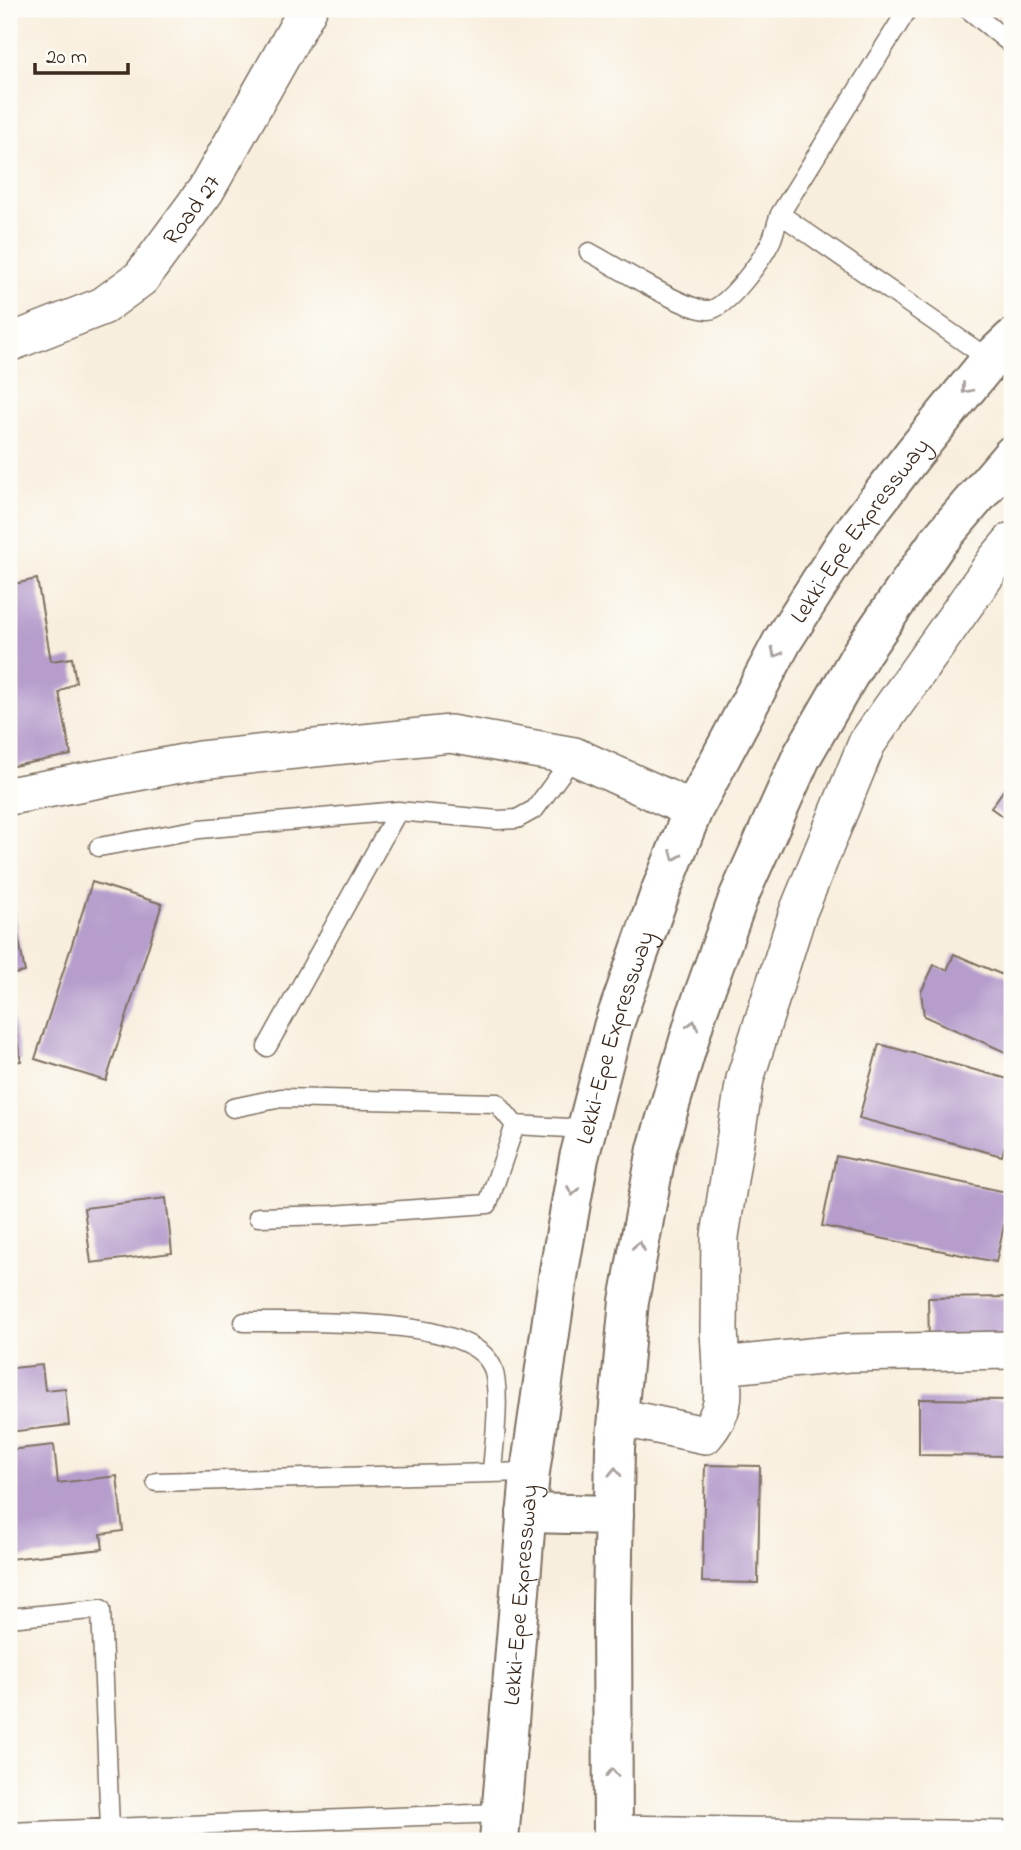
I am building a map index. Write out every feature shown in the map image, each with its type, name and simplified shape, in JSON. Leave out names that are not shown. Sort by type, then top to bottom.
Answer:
[{"type":"highway","name":"Lekki-Epe Expressway","points":[[499,1827],[530,1472],[559,1270],[586,1129],[613,1027],[661,890],[694,810],[783,640],[845,543],[914,453],[1001,350]]},
{"type":"highway","points":[[613,1838],[614,1515],[618,1417],[629,1301],[657,1149],[697,1013],[739,896],[802,755],[862,652],[937,543],[1012,455]]},
{"type":"highway","points":[[526,1513],[614,1515]]},
{"type":"street","name":"Road 27","points":[[9,342],[103,306],[141,278],[206,190],[308,9]]},
{"type":"street","points":[[618,1417],[705,1435],[718,1419],[724,1399],[719,1330],[720,1236],[745,1079],[798,912],[867,743],[1012,541]]},
{"type":"street","points":[[9,796],[200,760],[450,734],[574,756],[694,810]]},
{"type":"street","points":[[721,1366],[849,1353],[1012,1350]]},
{"type":"street","points":[[613,1838],[1012,1840]]},
{"type":"lane","points":[[589,252],[673,298],[706,311],[715,309],[744,282],[771,240],[780,214],[908,9]]},
{"type":"lane","points":[[968,9],[1012,46]]},
{"type":"lane","points":[[780,214],[1001,350]]},
{"type":"lane","points":[[99,846],[200,829],[398,811],[498,820],[517,818],[535,809],[574,756]]},
{"type":"lane","points":[[267,1047],[398,811]]},
{"type":"lane","points":[[233,1108],[281,1098],[497,1103],[516,1125],[586,1129]]},
{"type":"lane","points":[[258,1217],[332,1215],[488,1204],[516,1125]]},
{"type":"lane","points":[[244,1322],[390,1324],[451,1337],[485,1354],[493,1368],[496,1383],[492,1471]]},
{"type":"lane","points":[[156,1482],[530,1472]]},
{"type":"lane","points":[[9,1618],[101,1609],[110,1828]]},
{"type":"lane","points":[[9,1832],[110,1828],[499,1827]]},
{"type":"building","points":[[37,579],[51,661],[72,658],[76,682],[59,692],[71,755],[13,766],[9,743],[9,585]]},
{"type":"building","points":[[1012,778],[1012,823],[991,808]]},
{"type":"building","points":[[92,882],[162,904],[106,1081],[35,1059]]},
{"type":"building","points":[[9,889],[25,972],[9,975]]},
{"type":"building","points":[[954,954],[1012,979],[1012,1055],[924,1016],[921,992],[934,965],[947,970]]},
{"type":"building","points":[[9,1012],[12,1012],[21,1061],[9,1063]]},
{"type":"building","points":[[879,1044],[1012,1080],[1012,1117],[1002,1156],[859,1118]]},
{"type":"building","points":[[836,1156],[1011,1193],[996,1262],[822,1226]]},
{"type":"building","points":[[166,1198],[172,1253],[91,1263],[84,1208]]},
{"type":"building","points":[[1012,1297],[1012,1341],[929,1341],[928,1298]]},
{"type":"building","points":[[9,1344],[13,1368],[42,1365],[45,1390],[65,1388],[69,1425],[9,1432]]},
{"type":"building","points":[[919,1399],[1012,1400],[1012,1456],[919,1455]]},
{"type":"building","points":[[54,1445],[58,1483],[117,1476],[123,1531],[101,1534],[103,1549],[9,1559],[9,1450]]},
{"type":"building","points":[[705,1465],[760,1466],[758,1583],[702,1582]]}]
